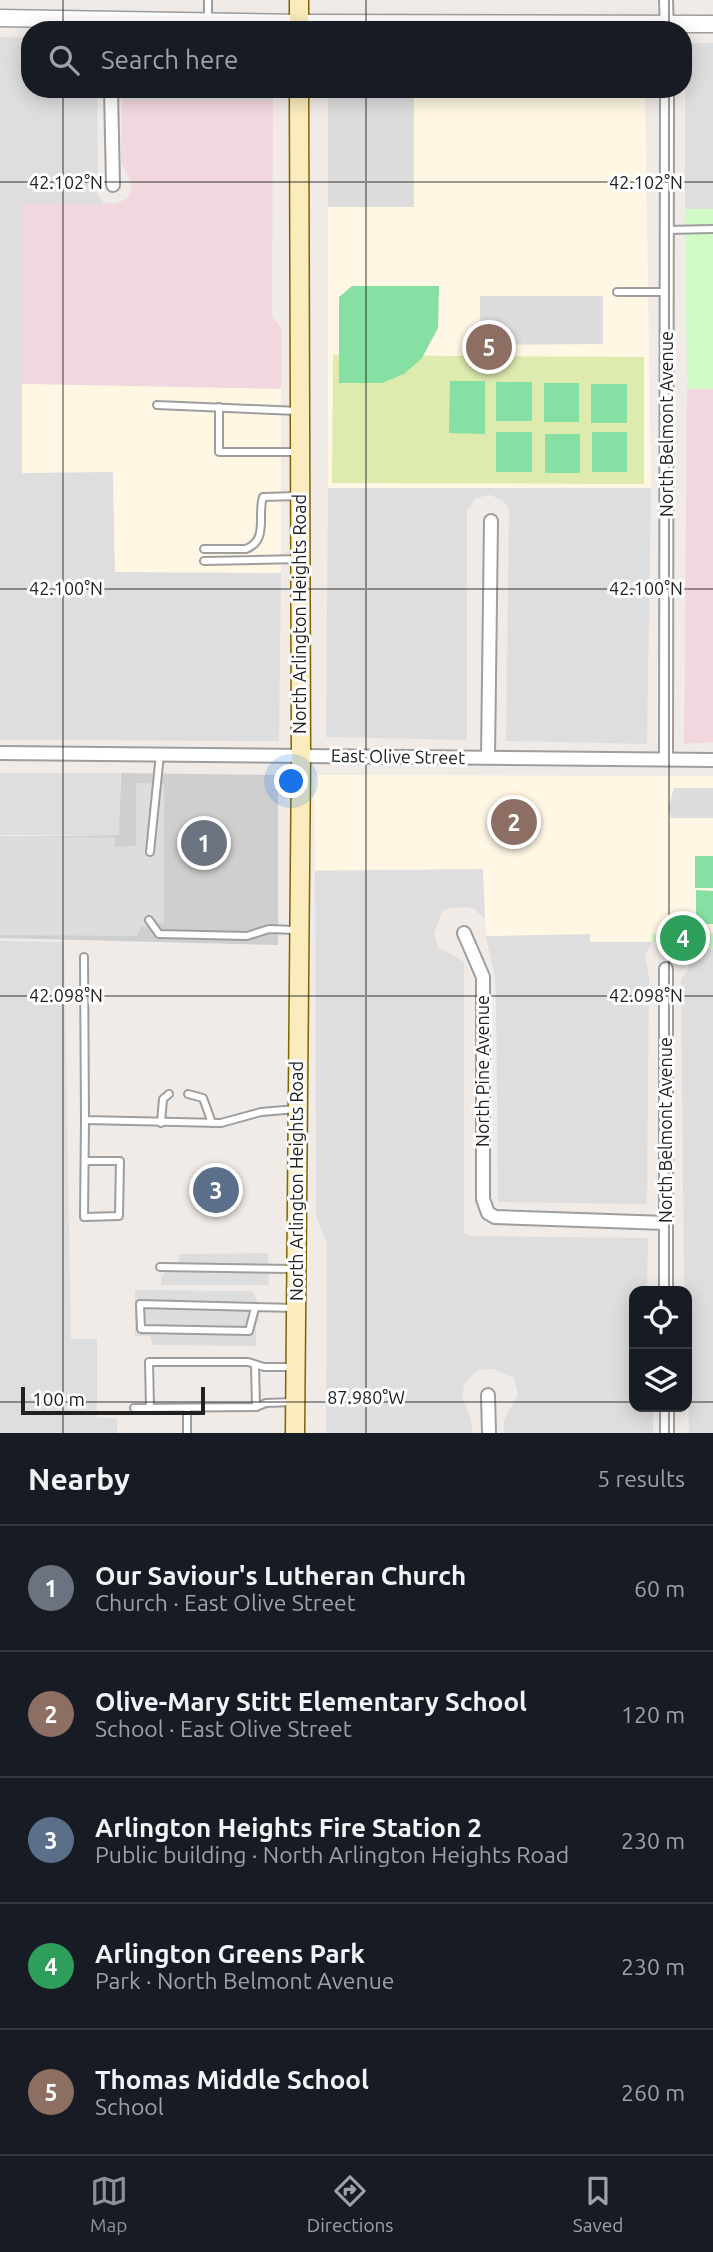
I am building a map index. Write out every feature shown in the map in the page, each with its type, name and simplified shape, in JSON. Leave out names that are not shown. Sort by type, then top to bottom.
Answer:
[{"type":"main road","points":[[299,0],[299,21]]},
{"type":"main road","name":"North Arlington Heights Road","points":[[295,1433],[301,756],[299,98]]},
{"type":"street","points":[[666,0],[666,21]]},
{"type":"street","points":[[0,18],[47,21]]},
{"type":"street","points":[[692,25],[713,24]]},
{"type":"street","points":[[111,98],[113,186]]},
{"type":"street","name":"North Belmont Avenue","points":[[666,759],[667,98]]},
{"type":"street","points":[[488,757],[491,521]]},
{"type":"street","name":"East Olive Street","points":[[0,753],[713,760]]},
{"type":"street","name":"North Pine Avenue","points":[[464,933],[483,977],[483,1199],[488,1213],[495,1217],[666,1223]]},
{"type":"street","name":"North Belmont Avenue","points":[[666,968],[666,1286]]},
{"type":"street","points":[[488,1395],[489,1433]]},
{"type":"street","points":[[667,1412],[667,1433]]},
{"type":"lane","points":[[208,0],[208,21]]},
{"type":"lane","points":[[667,230],[713,229]]},
{"type":"lane","points":[[617,292],[667,292]]},
{"type":"lane","points":[[157,405],[300,411]]},
{"type":"lane","points":[[219,407],[219,452],[300,452]]},
{"type":"lane","points":[[204,549],[246,550],[252,547],[260,537],[263,497],[300,496]]},
{"type":"lane","points":[[204,561],[300,559]]},
{"type":"lane","points":[[150,852],[160,754]]},
{"type":"lane","points":[[149,920],[159,934],[247,936],[269,929],[299,930]]},
{"type":"lane","points":[[84,957],[84,1217],[119,1216],[120,1161],[85,1161]]},
{"type":"lane","points":[[161,1123],[163,1099],[169,1094]]},
{"type":"lane","points":[[188,1094],[203,1098],[212,1123]]},
{"type":"lane","points":[[85,1120],[221,1123],[261,1112],[298,1109]]},
{"type":"lane","points":[[160,1267],[296,1269]]},
{"type":"lane","points":[[255,1308],[249,1331],[141,1329],[140,1304],[296,1308]]},
{"type":"lane","points":[[150,1408],[149,1362],[248,1362],[264,1367],[296,1367]]},
{"type":"lane","points":[[255,1365],[256,1407]]},
{"type":"lane","points":[[134,1408],[256,1407],[266,1403],[295,1402]]},
{"type":"lane","points":[[187,1408],[187,1433]]},
{"type":"shaded area","points":[[0,37],[21,38],[21,98],[97,98],[98,174],[95,190],[103,202],[103,205],[22,204],[22,473],[113,471],[115,572],[281,573],[279,741],[0,740]]},
{"type":"shaded area","points":[[692,43],[713,43],[713,209],[685,209],[685,98],[692,98]]},
{"type":"shaded area","points":[[122,98],[273,98],[273,100]]},
{"type":"shaded area","points":[[328,98],[645,98],[651,488],[328,488]]},
{"type":"shaded area","points":[[328,98],[414,98],[414,207],[328,207]]},
{"type":"shaded area","points":[[122,100],[273,100],[272,317],[282,329],[281,389],[22,384],[22,203],[102,205],[103,202],[115,204],[126,199],[131,193],[131,181],[121,163]]},
{"type":"shaded area","points":[[480,296],[603,296],[603,344],[487,345],[486,332],[480,320]]},
{"type":"shaded area","points":[[22,384],[281,389],[281,573],[115,572],[113,472],[22,473]]},
{"type":"shaded area","points":[[687,389],[713,389],[713,742],[684,744]]},
{"type":"shaded area","points":[[328,488],[651,488],[647,744],[506,741],[509,509],[502,500],[490,495],[476,498],[467,510],[467,740],[326,737]]},
{"type":"shaded area","points":[[0,773],[120,773],[120,835],[0,835]]},
{"type":"shaded area","points":[[121,773],[278,775],[278,945],[0,938],[0,837],[119,835]]},
{"type":"shaded area","points":[[314,775],[713,776],[713,933],[653,934],[652,942],[590,942],[590,934],[486,936],[483,869],[315,870]]},
{"type":"shaded area","points":[[136,783],[164,784],[164,923],[141,927],[137,936],[0,935],[0,836],[115,838],[115,847],[136,846]]},
{"type":"shaded area","points":[[674,788],[713,788],[713,818],[671,818],[668,808]]},
{"type":"shaded area","points":[[483,869],[485,919],[474,909],[450,908],[442,912],[434,934],[438,947],[464,962],[464,1232],[469,1236],[648,1238],[647,1286],[629,1286],[629,1412],[653,1412],[653,1433],[504,1433],[504,1420],[518,1395],[514,1378],[494,1369],[478,1370],[465,1383],[462,1396],[473,1433],[326,1433],[327,1243],[316,1216],[315,871]]},
{"type":"shaded area","points":[[590,934],[591,942],[652,942],[645,956],[649,976],[647,1204],[498,1202],[495,978],[486,936]]},
{"type":"shaded area","points":[[0,941],[64,942],[71,1339],[97,1339],[97,1418],[117,1418],[117,1433],[0,1433]]},
{"type":"shaded area","points":[[682,949],[713,949],[713,1433],[689,1433],[689,1412],[692,1412],[692,1286],[684,1286],[681,980],[688,970],[689,961]]},
{"type":"shaded area","points":[[268,1253],[269,1285],[161,1285],[161,1276],[179,1261],[179,1254]]},
{"type":"shaded area","points":[[135,1290],[252,1291],[258,1302],[256,1346],[153,1345],[150,1336],[135,1336]]},
{"type":"green space","points":[[685,209],[713,209],[713,389],[687,389]]},
{"type":"green space","points":[[352,286],[439,286],[438,328],[422,358],[404,374],[382,383],[339,383],[339,297]]},
{"type":"green space","points":[[333,355],[644,357],[644,484],[332,483]]},
{"type":"green space","points":[[450,381],[485,381],[485,434],[449,433]]},
{"type":"green space","points":[[496,382],[532,382],[532,421],[496,421]]},
{"type":"green space","points":[[544,383],[579,383],[579,422],[544,422]]},
{"type":"green space","points":[[591,384],[627,384],[627,423],[591,423]]},
{"type":"green space","points":[[496,432],[532,432],[532,472],[496,472]]},
{"type":"green space","points":[[592,432],[627,432],[627,472],[592,472]]},
{"type":"green space","points":[[545,434],[580,434],[580,473],[545,473]]},
{"type":"green space","points":[[695,856],[713,856],[713,888],[695,888]]},
{"type":"green space","points":[[696,890],[713,891],[713,924],[696,924]]},
{"type":"green space","points":[[713,933],[713,949],[682,949],[677,942],[652,942],[652,934]]},
{"type":"place","name":"Thomas Middle School","points":[[489,347]]},
{"type":"place","name":"Olive-Mary Stitt Elementary School","points":[[514,822]]},
{"type":"place","name":"Our Saviour's Lutheran Church","points":[[204,843]]},
{"type":"place","name":"Arlington Greens Park","points":[[683,938]]},
{"type":"place","name":"Arlington Heights Fire Station 2","points":[[216,1190]]}]
